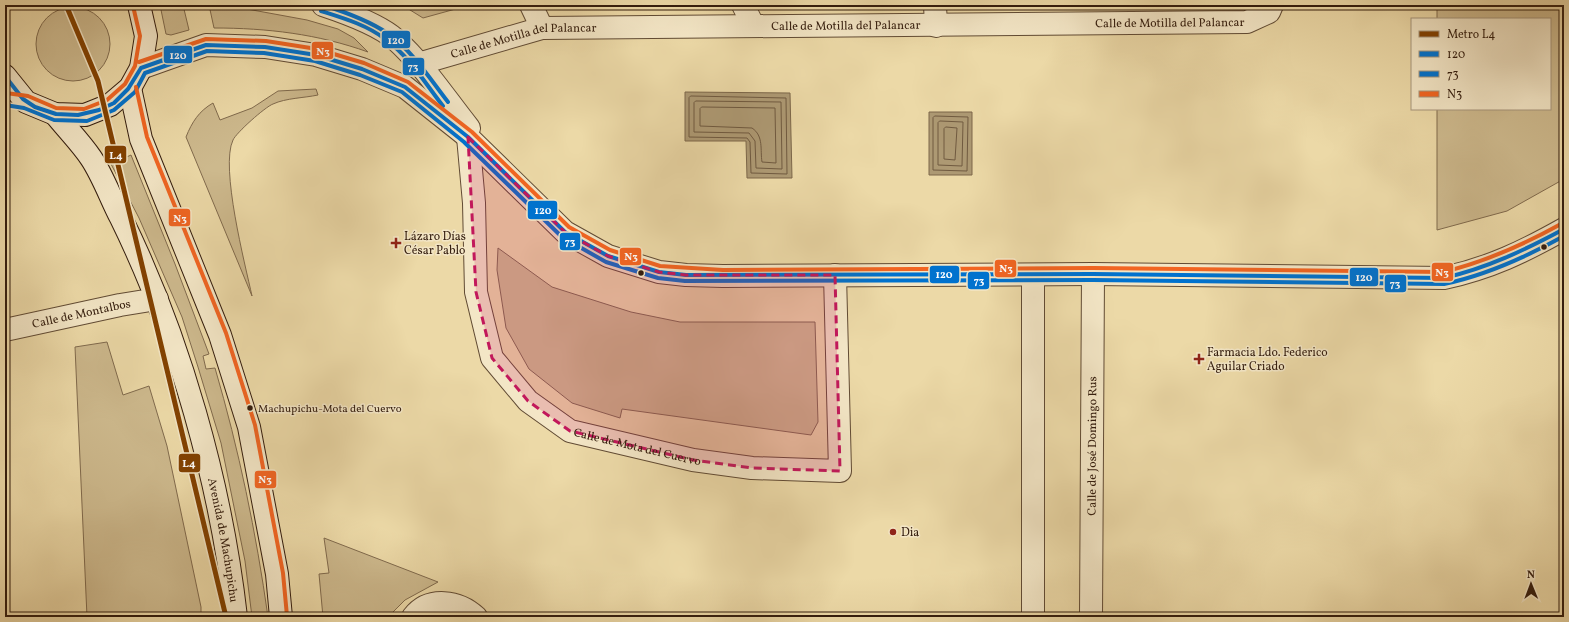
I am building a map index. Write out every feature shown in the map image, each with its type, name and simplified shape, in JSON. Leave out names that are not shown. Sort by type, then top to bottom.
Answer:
[{"type":"street","points":[[5,76],[15,100],[55,114],[85,114],[110,105],[130,88],[141,68],[146,36],[139,5]]},
{"type":"street","points":[[323,5],[352,14],[394,38],[418,64],[498,165]]},
{"type":"street","points":[[531,5],[542,28]]},
{"type":"street","points":[[743,5],[753,25]]},
{"type":"street","name":"Calle de Motilla del Palancar","points":[[418,64],[542,28],[753,25],[935,15],[1247,22],[1269,12],[1272,5]]},
{"type":"street","points":[[141,68],[206,45],[265,47],[316,55],[362,69],[405,87],[468,137],[565,232],[608,256],[659,272],[686,275],[1033,276],[1093,274],[1444,278],[1476,271],[1507,260],[1564,230]]},
{"type":"street","points":[[130,88],[141,138],[220,335],[249,427],[277,574],[281,617]]},
{"type":"street","name":"Avenida de Machupichu","points":[[55,114],[92,159],[133,244],[157,300],[199,426],[230,566],[236,617]]},
{"type":"street","name":"Calle de Mota del Cuervo","points":[[468,137],[474,203],[476,292],[492,358],[528,401],[570,431],[693,460],[752,468],[840,471],[835,275]]},
{"type":"street","name":"Calle de José Domingo Rus","points":[[1091,617],[1093,274]]},
{"type":"street","points":[[1033,276],[1033,617]]},
{"type":"street","name":"Calle de Montalbos","points":[[5,330],[120,305],[157,300]]},
{"type":"street","points":[[413,617],[426,607],[439,603],[452,603],[465,608],[476,617]]},
{"type":"highlighted area","points":[[468,137],[565,232],[608,256],[659,272],[686,275],[835,275],[840,471],[752,468],[693,460],[570,431],[528,401],[492,358],[476,292]]},
{"type":"shaded area","points":[[160,5],[183,5],[189,30],[171,35],[166,34]]},
{"type":"shaded area","points":[[209,5],[225,5],[307,20],[338,29],[354,38],[368,52],[311,36],[292,33],[253,29],[214,28]]},
{"type":"shaded area","points":[[402,5],[470,5],[423,18]]},
{"type":"shaded area","points":[[1437,5],[1564,5],[1564,179],[1507,211],[1437,230],[1437,110],[1551,110],[1551,18],[1437,18]]},
{"type":"shaded area","points":[[73,7],[87,10],[99,18],[107,30],[110,44],[107,58],[99,70],[87,78],[73,81],[59,78],[47,70],[39,58],[36,44],[39,30],[47,18],[59,10]]},
{"type":"shaded area","points":[[316,89],[318,95],[284,100],[269,106],[245,126],[233,140],[230,153],[231,193],[239,240],[252,296],[186,137],[196,117],[213,103],[220,120],[252,108],[278,91]]},
{"type":"shaded area","points":[[131,155],[209,354],[203,356],[206,369],[215,368],[232,430],[246,491],[268,617],[252,617],[245,561],[221,443],[182,317],[139,218],[111,164]]},
{"type":"shaded area","points":[[498,248],[552,287],[631,312],[680,322],[815,322],[818,422],[811,435],[622,409],[620,418],[572,403],[529,369],[506,328],[497,270]]},
{"type":"shaded area","points":[[107,342],[123,395],[149,386],[167,446],[201,607],[201,617],[87,617],[75,347]]},
{"type":"shaded area","points":[[324,538],[438,582],[405,600],[388,617],[323,617],[319,574],[329,573]]},
{"type":"water","points":[[685,92],[790,93],[792,178],[747,178],[746,141],[685,141]]},
{"type":"water","points":[[929,112],[972,112],[972,175],[929,175]]},
{"type":"metro line","name":"L4","points":[[66,5],[98,81],[226,617]]},
{"type":"transit line","name":"120","points":[[323,5],[364,20],[387,33],[413,56],[448,102]]},
{"type":"transit line","name":"N3","points":[[6,93],[28,96],[56,108],[84,109],[107,100],[125,84],[135,66],[140,36],[133,6]]},
{"type":"transit line","name":"73","points":[[321,11],[363,26],[378,34],[394,46],[402,53],[443,106]]},
{"type":"transit line","name":"N3","points":[[139,62],[206,39],[266,41],[317,49],[364,63],[408,82],[472,132],[569,227],[610,250],[660,266],[723,270],[1093,268],[1443,272],[1504,252],[1561,224]]},
{"type":"transit line","name":"120","points":[[5,76],[23,99],[35,107],[56,114],[78,115],[99,110],[114,103],[128,89],[141,68],[206,45],[265,47],[316,55],[362,69],[405,87],[468,137],[565,232],[608,256],[659,272],[686,275],[1093,274],[1444,278],[1506,258],[1564,229]]},
{"type":"transit line","name":"73","points":[[5,105],[24,108],[54,120],[87,121],[114,110],[135,92],[145,73],[207,51],[264,53],[315,61],[360,75],[402,92],[464,142],[562,237],[606,262],[658,278],[685,281],[1093,280],[1444,284],[1476,276],[1535,251],[1564,236]]},
{"type":"transit line","name":"N3","points":[[136,87],[147,137],[226,333],[255,425],[283,573],[287,616]]},
{"type":"place","name":"Lázaro Días César Pablo","points":[[396,243]]},
{"type":"place","name":"Farmacia Ldo. Federico Aguilar Criado","points":[[1199,359]]},
{"type":"place","name":"Machupichu-Mota del Cuervo","points":[[250,408]]},
{"type":"place","name":"Dia","points":[[893,532]]}]
